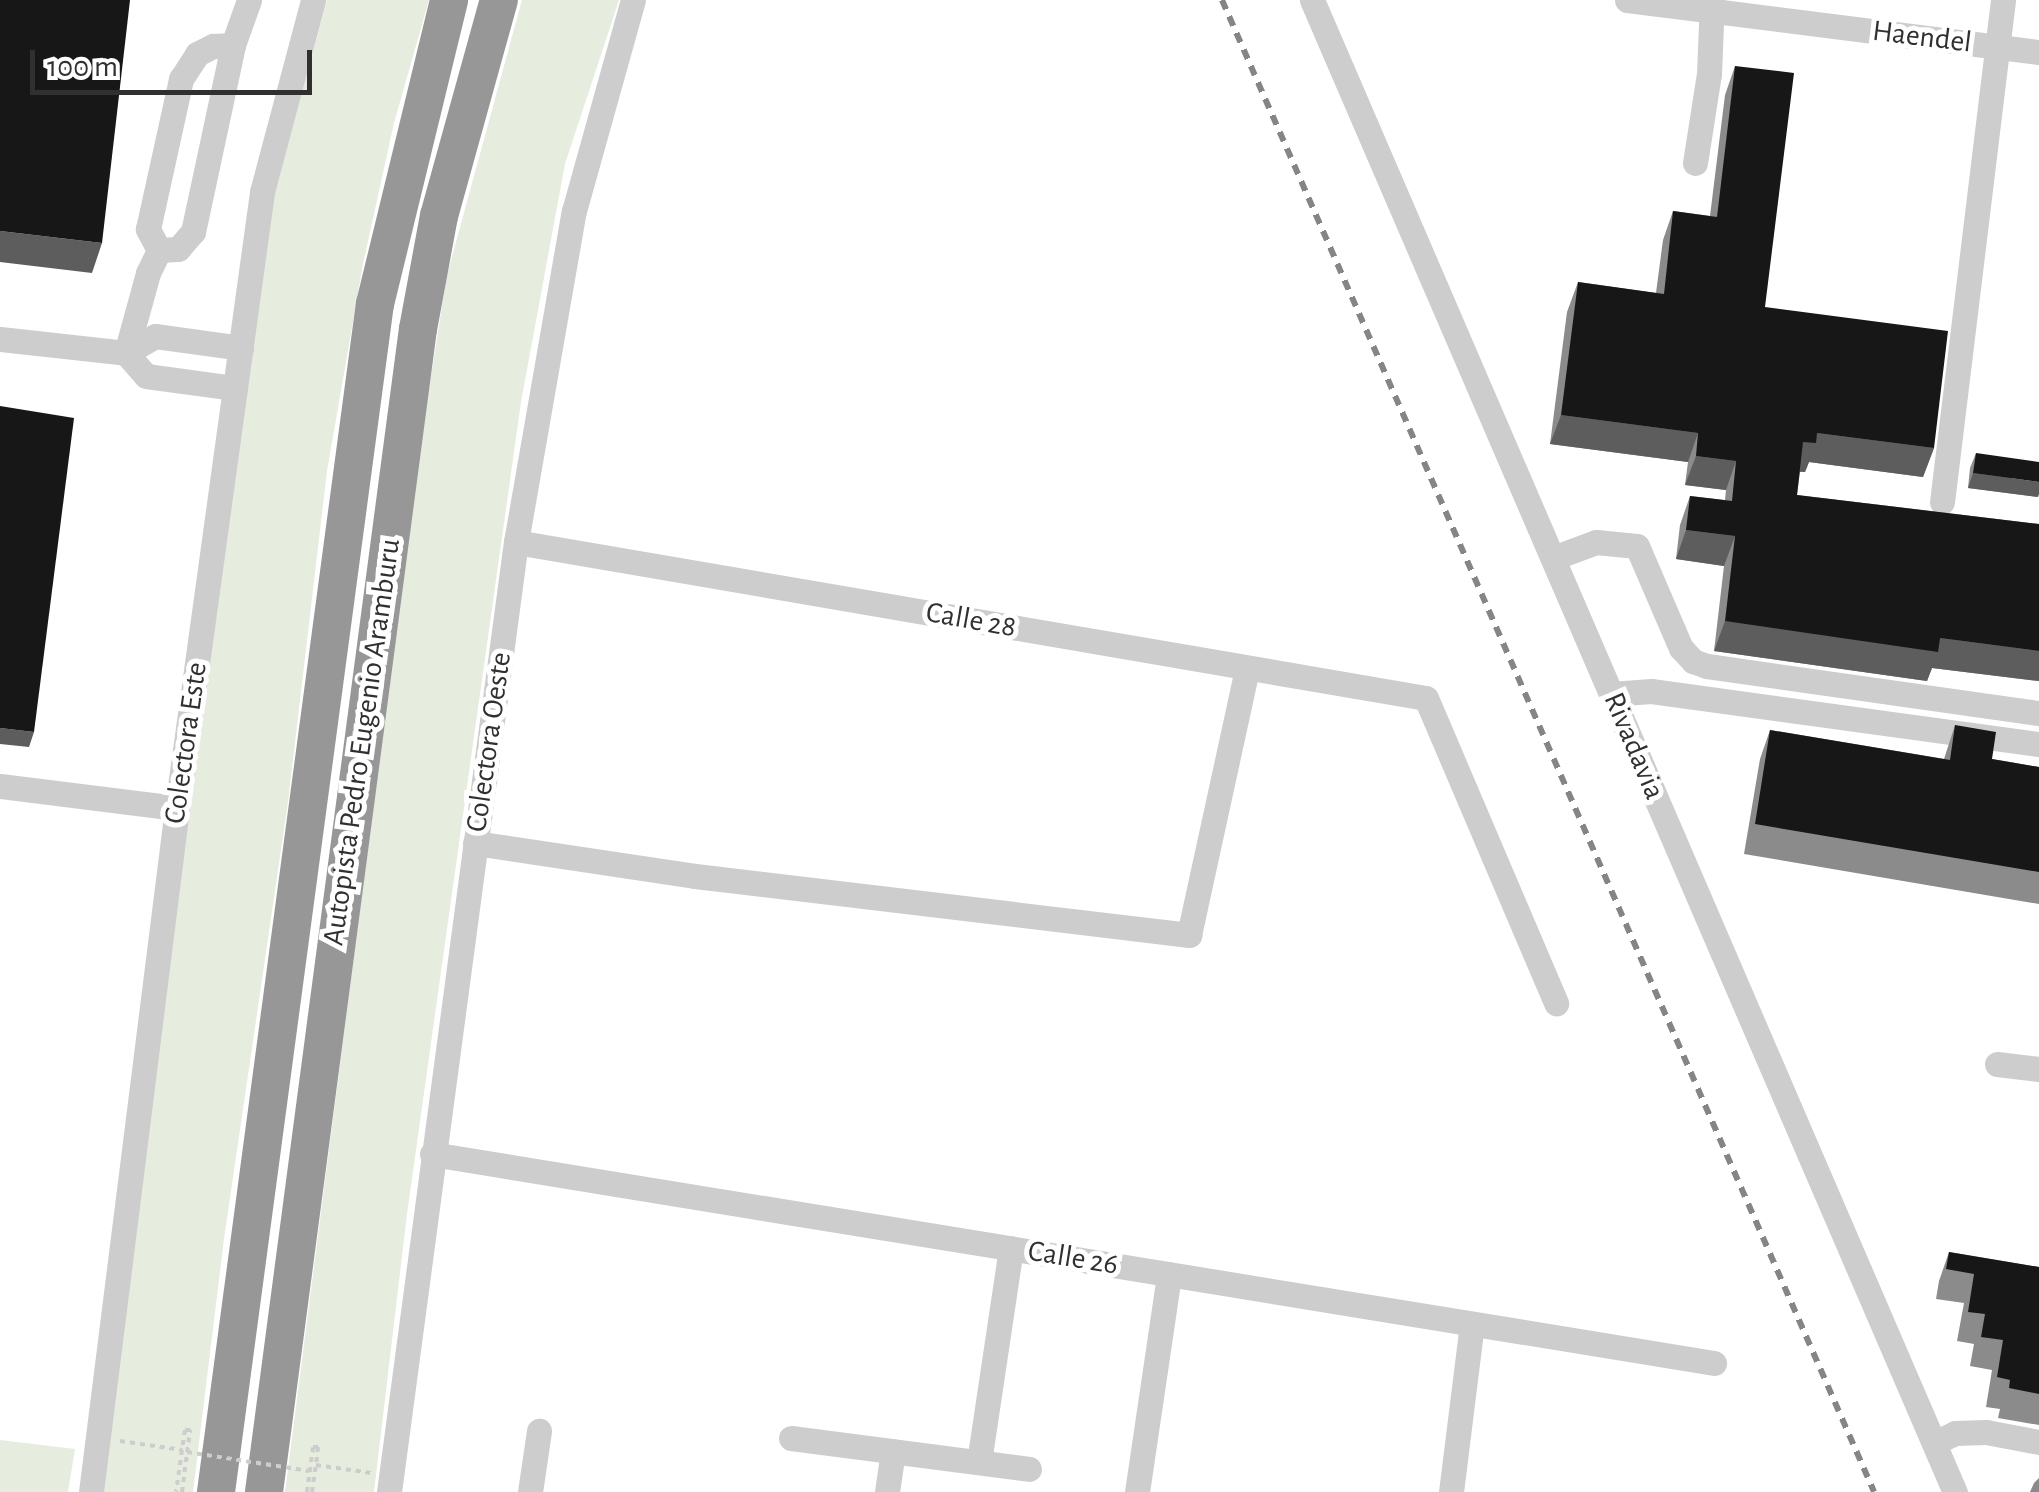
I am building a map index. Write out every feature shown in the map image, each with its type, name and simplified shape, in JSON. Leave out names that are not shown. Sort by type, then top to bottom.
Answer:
[{"type":"highway","name":"Autopista Pedro Eugenio Aramburu","points":[[216,1492],[375,304],[449,0]]},
{"type":"highway","name":"Autopista Pedro Eugenio Aramburu","points":[[264,1492],[418,329],[439,216],[499,0]]},
{"type":"street","points":[[159,250],[178,248],[192,232],[233,46],[249,0]]},
{"type":"street","name":"Colectora Este","points":[[91,1492],[177,808],[262,192],[313,0]]},
{"type":"street","name":"Colectora Oeste","points":[[390,1484],[516,542],[574,211],[633,0]]},
{"type":"street","name":"Rivadavia","points":[[1312,0],[1955,1492]]},
{"type":"street","name":"Haendel","points":[[1627,0],[1712,5],[2039,52]]},
{"type":"street","points":[[1942,502],[2004,0]]},
{"type":"street","points":[[1695,163],[1718,75],[1712,5]]},
{"type":"street","points":[[159,250],[148,228],[180,78],[196,54],[213,46],[233,46]]},
{"type":"street","points":[[126,353],[148,273],[159,250]]},
{"type":"street","points":[[0,340],[126,353],[155,336],[240,348]]},
{"type":"street","points":[[126,353],[146,376],[235,388]]},
{"type":"street","name":"Calle 28","points":[[516,542],[1426,698],[1556,1003]]},
{"type":"street","points":[[1552,558],[1596,542],[1637,546],[1681,648],[1707,666],[2039,713]]},
{"type":"street","points":[[474,843],[695,876],[1189,936],[1247,668]]},
{"type":"street","points":[[1611,694],[1651,692],[2039,744]]},
{"type":"street","points":[[0,786],[177,808]]},
{"type":"street","points":[[1997,1064],[2039,1069]]},
{"type":"street","name":"Calle 26","points":[[432,1154],[1714,1363]]},
{"type":"street","points":[[979,1462],[1011,1248]]},
{"type":"street","points":[[1136,1492],[1168,1274]]},
{"type":"street","points":[[1450,1492],[1472,1324]]},
{"type":"street","points":[[530,1492],[539,1431]]},
{"type":"street","points":[[1934,1443],[1955,1433],[1986,1432],[2039,1442]]},
{"type":"street","points":[[791,1438],[1029,1469]]},
{"type":"street","points":[[886,1492],[892,1450]]},
{"type":"path","points":[[98,1438],[310,1470]]},
{"type":"path","points":[[313,1447],[318,1447],[316,1464],[309,1492],[313,1447]]},
{"type":"path","points":[[179,1492],[185,1451]]},
{"type":"path","points":[[316,1464],[390,1484]]},
{"type":"shaded area","points":[[327,0],[429,0],[394,123],[363,264],[327,471],[288,802],[224,1239],[193,1492],[104,1492],[177,896],[273,201]]},
{"type":"shaded area","points":[[522,0],[619,0],[565,164],[521,402],[407,1214],[374,1492],[285,1492],[418,458],[447,275]]},
{"type":"shaded area","points":[[0,1440],[75,1449],[68,1492],[0,1492]]},
{"type":"building","points":[[0,0],[130,0],[102,243],[0,231]]},
{"type":"building","points":[[1735,66],[1794,73],[1765,307],[1948,331],[1934,448],[1817,433],[1816,443],[1803,442],[1797,495],[2039,524],[2039,651],[1940,638],[1938,652],[1725,621],[1735,536],[1686,530],[1690,496],[1732,501],[1736,461],[1696,456],[1698,433],[1561,415],[1578,282],[1664,294],[1673,211],[1717,217]]},
{"type":"building","points":[[0,406],[74,418],[34,732],[0,728]]},
{"type":"building","points":[[1976,453],[2039,462],[2039,482],[1973,473]]},
{"type":"building","points":[[1955,725],[1996,732],[1992,759],[2039,767],[2039,872],[1755,824],[1770,730],[1950,760]]},
{"type":"building","points":[[1949,1252],[2039,1267],[2039,1394],[2009,1388],[2010,1380],[1997,1377],[2003,1340],[1981,1337],[1985,1314],[1968,1312],[1974,1274],[1946,1269]]},
{"type":"railway","points":[[1222,0],[1874,1492]]}]
